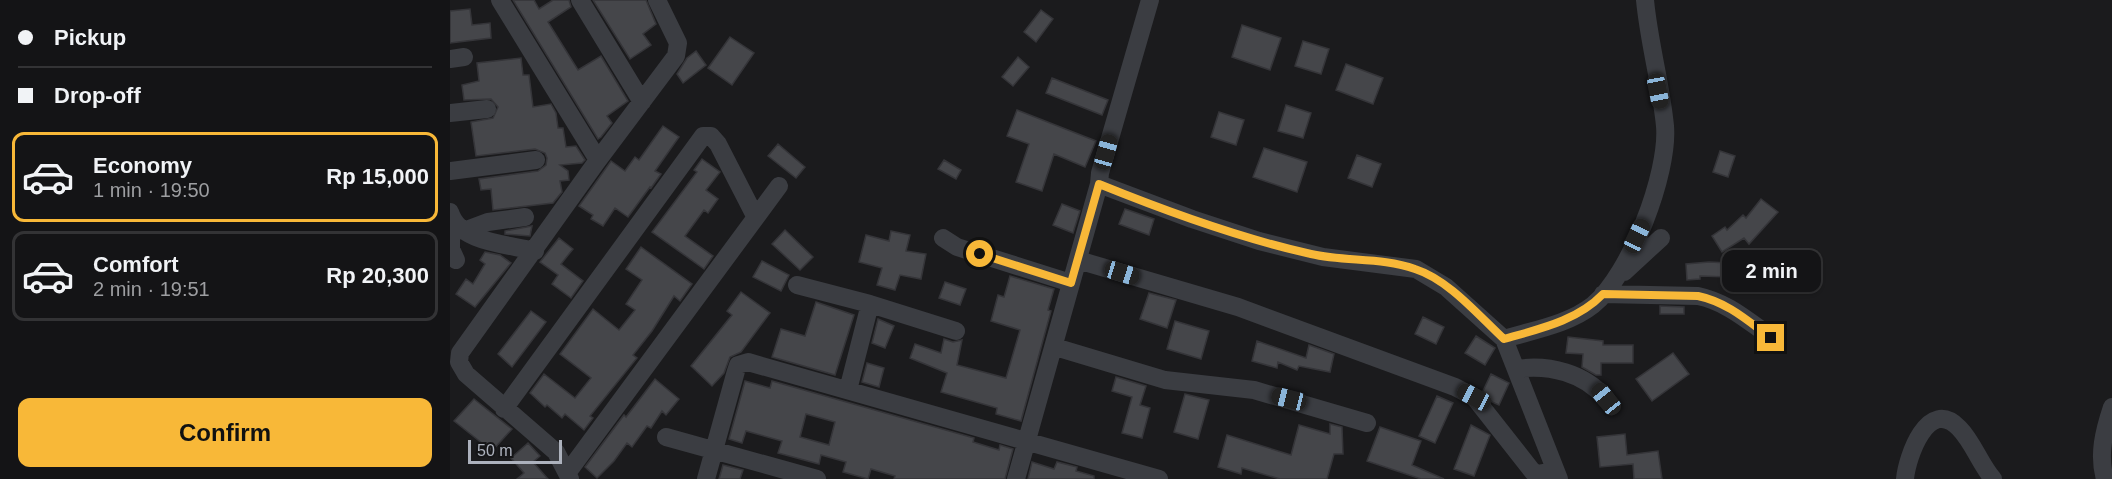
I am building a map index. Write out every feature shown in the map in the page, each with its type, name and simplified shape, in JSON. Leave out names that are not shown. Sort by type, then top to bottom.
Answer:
[{"type":"street","points":[[500,0],[598,160]]},
{"type":"street","points":[[580,0],[642,102]]},
{"type":"street","points":[[657,0],[672,26],[676,56],[598,160],[460,353],[459,362],[466,374],[556,453],[569,475],[779,186]]},
{"type":"street","points":[[1016,479],[1055,347],[1100,173],[1149,0]]},
{"type":"street","points":[[1616,279],[1654,196],[1664,148],[1665,127],[1648,36],[1645,0]]},
{"type":"street","points":[[450,113],[487,109]]},
{"type":"street","points":[[504,409],[703,136],[711,135],[718,144],[755,216]]},
{"type":"street","points":[[450,171],[536,160]]},
{"type":"street","points":[[1078,260],[1238,307],[1455,387],[1474,397],[1533,472],[1557,475],[1504,339],[1446,287],[1416,269],[1323,257],[1259,241],[1099,184]]},
{"type":"street","points":[[457,224],[525,217]]},
{"type":"street","points":[[457,224],[535,250]]},
{"type":"street","points":[[456,260],[450,242],[451,233],[457,224]]},
{"type":"street","points":[[943,238],[957,247],[1071,283]]},
{"type":"street","points":[[1504,339],[1564,321],[1593,305],[1616,279],[1661,238]]},
{"type":"street","points":[[797,285],[870,304],[956,331]]},
{"type":"street","points":[[1603,294],[1711,298],[1726,305],[1771,338]]},
{"type":"street","points":[[848,390],[870,304]]},
{"type":"street","points":[[1055,347],[1166,380],[1254,390],[1367,423]]},
{"type":"street","points":[[706,479],[736,371],[742,362],[764,365],[1160,479]]},
{"type":"street","points":[[1516,369],[1535,366],[1562,371],[1597,387],[1606,399]]},
{"type":"street","points":[[2105,479],[2101,464],[2105,429],[2112,407]]},
{"type":"street","points":[[1905,479],[1907,459],[1917,438],[1931,423],[1945,420],[1959,427],[1993,479]]},
{"type":"street","points":[[666,437],[817,479]]},
{"type":"building","points":[[513,0],[534,0],[539,9],[553,0],[569,0],[571,7],[548,22],[578,70],[601,56],[628,101],[607,116],[612,123],[598,139]]},
{"type":"building","points":[[593,0],[646,0],[656,24],[643,34],[651,45],[630,59]]},
{"type":"building","points":[[470,9],[472,25],[490,23],[491,38],[450,43],[450,11]]},
{"type":"building","points":[[1041,10],[1053,19],[1036,42],[1024,32]]},
{"type":"building","points":[[1242,25],[1281,38],[1270,70],[1232,57]]},
{"type":"building","points":[[730,37],[754,53],[732,85],[708,68]]},
{"type":"building","points":[[1303,41],[1329,49],[1321,74],[1295,66]]},
{"type":"building","points":[[696,51],[706,65],[683,83],[677,74],[687,58]]},
{"type":"building","points":[[1018,57],[1029,67],[1013,86],[1002,77]]},
{"type":"building","points":[[521,58],[523,75],[529,75],[533,107],[551,104],[556,113],[558,128],[563,128],[566,147],[576,146],[585,160],[582,163],[560,165],[568,171],[569,180],[560,181],[562,192],[553,203],[493,210],[491,189],[481,190],[479,179],[538,171],[546,165],[547,158],[545,153],[535,149],[476,156],[471,122],[493,118],[498,107],[491,99],[464,100],[462,85],[479,81],[477,63]]},
{"type":"building","points":[[1346,64],[1383,78],[1373,104],[1336,90]]},
{"type":"building","points":[[1052,78],[1108,100],[1102,115],[1046,93]]},
{"type":"building","points":[[1286,105],[1311,113],[1303,138],[1278,131]]},
{"type":"building","points":[[1017,110],[1096,141],[1085,167],[1054,154],[1042,191],[1016,182],[1029,144],[1007,136]]},
{"type":"building","points":[[1219,112],[1244,120],[1236,145],[1211,137]]},
{"type":"building","points":[[663,126],[679,137],[655,171],[661,174],[651,188],[628,217],[615,208],[603,226],[591,219],[593,215],[579,206],[611,161],[625,171],[635,157],[639,160]]},
{"type":"building","points":[[778,144],[805,167],[796,178],[768,156]]},
{"type":"building","points":[[1264,148],[1307,162],[1297,192],[1253,177]]},
{"type":"building","points":[[1720,151],[1735,156],[1728,177],[1713,172]]},
{"type":"building","points":[[1357,155],[1381,164],[1372,187],[1348,178]]},
{"type":"building","points":[[702,159],[720,172],[706,190],[718,199],[708,213],[704,210],[685,236],[713,256],[704,269],[652,232],[697,172],[694,170]]},
{"type":"building","points":[[944,160],[961,170],[956,179],[938,169]]},
{"type":"building","points":[[1761,199],[1778,212],[1749,244],[1744,238],[1722,252],[1712,236],[1725,227],[1727,230],[1743,215],[1746,218]]},
{"type":"building","points":[[1062,204],[1080,211],[1073,233],[1053,225]]},
{"type":"building","points":[[1125,209],[1154,219],[1149,235],[1119,224]]},
{"type":"building","points":[[532,226],[530,236],[505,234],[505,231]]},
{"type":"building","points":[[785,230],[813,257],[800,270],[772,244]]},
{"type":"building","points":[[891,231],[910,235],[906,251],[926,254],[921,279],[900,275],[895,290],[877,285],[882,268],[859,262],[866,235],[889,241]]},
{"type":"building","points":[[559,238],[573,249],[561,264],[583,281],[571,298],[552,284],[558,275],[540,262]]},
{"type":"building","points":[[641,247],[692,284],[680,301],[674,296],[652,331],[633,355],[637,358],[590,416],[593,418],[584,430],[565,414],[562,418],[547,405],[545,407],[530,393],[544,374],[575,398],[591,378],[560,354],[593,309],[619,330],[635,310],[626,304],[642,280],[626,269]]},
{"type":"building","points":[[485,252],[500,255],[511,263],[475,307],[456,294],[466,279],[473,284],[485,264],[480,260]]},
{"type":"building","points":[[762,261],[789,275],[781,291],[753,277]]},
{"type":"building","points":[[1729,263],[1729,277],[1700,276],[1700,279],[1687,280],[1686,264]]},
{"type":"building","points":[[1010,276],[1054,289],[1048,310],[1051,311],[1021,421],[996,414],[997,408],[941,392],[947,373],[910,358],[915,344],[941,353],[944,339],[953,342],[962,340],[957,365],[1006,378],[1020,330],[991,321],[998,295],[1004,297]]},
{"type":"building","points":[[945,282],[966,289],[960,305],[939,298]]},
{"type":"building","points":[[741,292],[770,313],[741,352],[730,357],[724,373],[712,386],[691,366],[732,315],[727,311]]},
{"type":"building","points":[[1149,293],[1176,300],[1167,328],[1140,319]]},
{"type":"building","points":[[816,302],[854,315],[835,375],[772,357],[781,329],[805,336]]},
{"type":"building","points":[[1660,306],[1684,307],[1684,314],[1660,314]]},
{"type":"building","points":[[531,311],[546,322],[512,367],[498,354]]},
{"type":"building","points":[[1423,317],[1444,327],[1436,344],[1415,334]]},
{"type":"building","points":[[878,319],[894,326],[885,348],[872,343]]},
{"type":"building","points":[[1175,321],[1209,331],[1201,359],[1167,349]]},
{"type":"building","points":[[1476,336],[1495,348],[1485,365],[1465,353]]},
{"type":"building","points":[[1568,337],[1603,341],[1603,345],[1633,345],[1633,363],[1601,363],[1601,375],[1596,375],[1582,367],[1583,354],[1566,353]]},
{"type":"building","points":[[1257,341],[1306,358],[1309,345],[1334,354],[1330,372],[1299,366],[1297,370],[1278,362],[1277,368],[1252,361]]},
{"type":"building","points":[[1673,353],[1689,374],[1652,401],[1636,379]]},
{"type":"building","points":[[867,363],[884,368],[879,387],[862,382]]},
{"type":"building","points":[[1491,374],[1509,383],[1499,405],[1492,402],[1483,391]]},
{"type":"building","points":[[1116,377],[1146,386],[1140,405],[1150,408],[1142,438],[1122,433],[1132,397],[1112,391]]},
{"type":"building","points":[[655,379],[679,399],[666,415],[662,411],[651,428],[647,426],[632,447],[627,443],[614,461],[597,478],[585,467],[624,415],[626,417]]},
{"type":"building","points":[[745,381],[770,388],[772,381],[974,438],[973,442],[999,450],[1000,445],[1013,449],[1005,479],[894,479],[895,476],[871,469],[868,479],[843,472],[846,462],[821,455],[819,464],[778,453],[782,441],[746,431],[742,443],[729,439]],"holes":[[[806,414],[835,422],[829,445],[800,437]]]},
{"type":"building","points":[[1185,394],[1209,400],[1198,439],[1174,432]]},
{"type":"building","points":[[1437,396],[1453,403],[1435,443],[1419,436]]},
{"type":"building","points":[[474,399],[512,429],[492,451],[454,421]]},
{"type":"building","points":[[1330,424],[1342,427],[1343,454],[1334,454],[1327,479],[1280,479],[1242,468],[1241,474],[1218,467],[1227,435],[1291,455],[1299,425],[1330,434]]},
{"type":"building","points":[[1471,425],[1490,435],[1474,476],[1454,469]]},
{"type":"building","points":[[1380,427],[1421,441],[1412,465],[1444,479],[1421,479],[1367,461]]},
{"type":"building","points":[[1625,434],[1627,455],[1658,451],[1662,479],[1634,479],[1633,464],[1600,467],[1597,437]]},
{"type":"building","points":[[528,443],[540,456],[533,462],[548,479],[517,479],[524,473],[511,458]]},
{"type":"building","points":[[1032,462],[1054,469],[1057,462],[1077,467],[1076,471],[1094,476],[1094,479],[1028,479]]},
{"type":"building","points":[[723,465],[743,470],[740,479],[719,479]]},
{"type":"route","points":[[980,254],[1071,283],[1099,184],[1152,205],[1259,241],[1323,257],[1380,262],[1416,269],[1446,287],[1504,339],[1564,321],[1593,305],[1603,294],[1711,298],[1726,305],[1771,338]]}]
